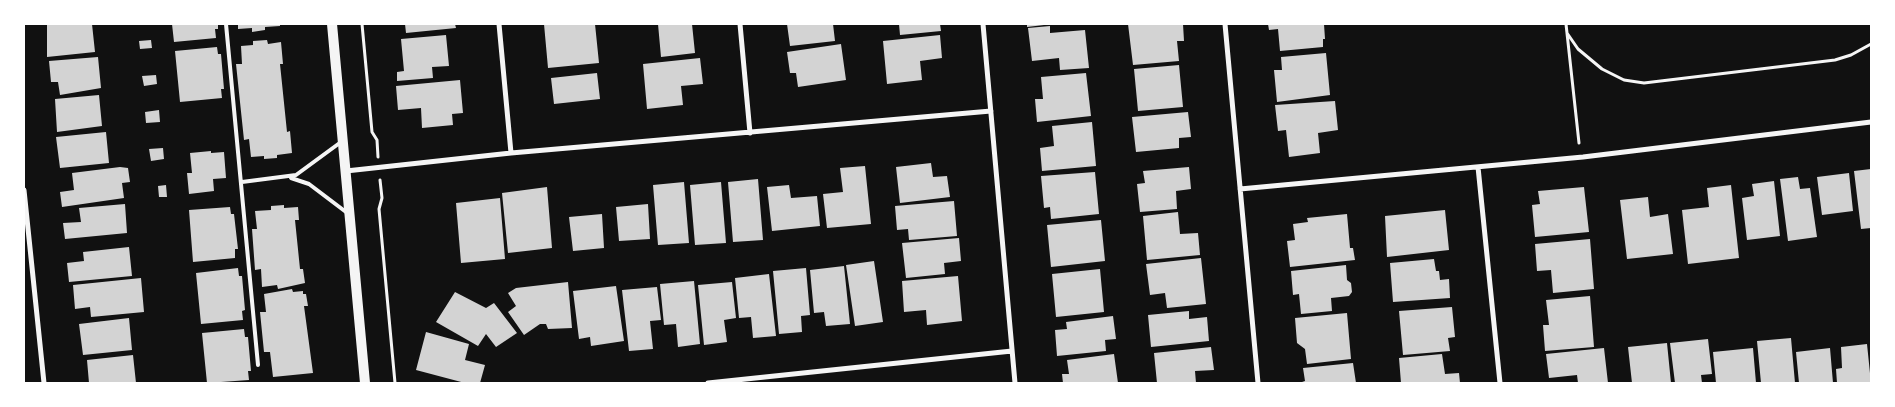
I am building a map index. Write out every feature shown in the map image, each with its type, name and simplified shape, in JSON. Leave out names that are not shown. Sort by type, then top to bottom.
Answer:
[{"type":"main road","points":[[332,24],[364,383]]},
{"type":"street","points":[[499,24],[511,153]]},
{"type":"street","points":[[740,24],[750,133]]},
{"type":"street","points":[[983,24],[1014,383]]},
{"type":"street","points":[[1225,24],[1258,383]]},
{"type":"street","points":[[346,171],[511,153],[992,111]]},
{"type":"street","points":[[1240,189],[1583,157],[1871,122]]},
{"type":"street","points":[[1478,167],[1500,383]]},
{"type":"street","points":[[24,190],[44,383]]},
{"type":"street","points":[[708,383],[1012,352]]},
{"type":"lane","points":[[226,24],[258,365]]},
{"type":"lane","points":[[242,182],[289,177],[303,172],[343,141]]},
{"type":"lane","points":[[289,177],[309,184],[350,214]]},
{"type":"path","points":[[362,24],[372,132],[376,142]]},
{"type":"path","points":[[1566,24],[1580,143]]},
{"type":"path","points":[[1567,32],[1578,49],[1602,69],[1624,80],[1644,83],[1835,60],[1851,55],[1871,44]]},
{"type":"path","points":[[382,198],[380,209],[395,383]]},
{"type":"building","points":[[47,24],[92,24],[95,52],[47,57]]},
{"type":"building","points":[[172,24],[218,24],[218,29],[215,29],[216,38],[174,42]]},
{"type":"building","points":[[238,24],[280,24],[280,26],[265,27],[265,30],[252,32],[252,28],[238,29]]},
{"type":"building","points":[[405,24],[455,24],[456,28],[406,33]]},
{"type":"building","points":[[544,24],[595,24],[599,63],[548,68]]},
{"type":"building","points":[[658,24],[692,24],[695,53],[661,57]]},
{"type":"building","points":[[787,24],[833,24],[835,41],[790,46]]},
{"type":"building","points":[[899,24],[940,24],[941,31],[900,35]]},
{"type":"building","points":[[1027,24],[1044,24],[1044,25],[1027,27]]},
{"type":"building","points":[[1128,24],[1183,24],[1184,41],[1177,41],[1179,61],[1133,65]]},
{"type":"building","points":[[1268,24],[1324,24],[1325,39],[1323,39],[1323,47],[1280,51],[1278,29],[1269,30]]},
{"type":"building","points":[[1050,26],[1050,33],[1085,30],[1089,68],[1060,70],[1059,58],[1032,61],[1028,28]]},
{"type":"building","points":[[446,35],[449,66],[432,67],[433,78],[397,81],[397,72],[404,71],[401,39]]},
{"type":"building","points":[[940,35],[942,58],[920,61],[922,80],[887,84],[883,41]]},
{"type":"building","points":[[151,40],[152,48],[140,49],[139,41]]},
{"type":"building","points":[[267,40],[268,44],[281,42],[283,64],[280,64],[287,132],[290,131],[292,153],[277,155],[277,158],[264,159],[264,156],[251,157],[249,139],[244,140],[236,64],[242,64],[241,46],[253,45],[253,41]]},
{"type":"building","points":[[841,44],[846,80],[798,87],[796,73],[790,73],[787,52]]},
{"type":"building","points":[[217,47],[218,54],[221,54],[224,89],[221,89],[222,98],[180,102],[175,51]]},
{"type":"building","points":[[1326,53],[1330,95],[1277,102],[1274,70],[1282,70],[1281,57]]},
{"type":"building","points":[[98,57],[101,88],[60,95],[58,82],[51,82],[49,61]]},
{"type":"building","points":[[700,58],[703,84],[681,86],[683,105],[647,109],[643,64]]},
{"type":"building","points":[[1179,65],[1183,107],[1138,111],[1134,69]]},
{"type":"building","points":[[597,73],[600,99],[554,104],[551,78]]},
{"type":"building","points":[[1086,73],[1091,116],[1037,122],[1035,99],[1043,99],[1041,77]]},
{"type":"building","points":[[156,75],[157,84],[144,86],[142,76]]},
{"type":"building","points":[[460,80],[463,113],[452,114],[453,125],[422,128],[421,108],[398,110],[396,86]]},
{"type":"building","points":[[99,95],[102,126],[57,132],[55,99]]},
{"type":"building","points":[[1335,101],[1338,130],[1318,133],[1320,153],[1289,157],[1286,130],[1278,131],[1275,105]]},
{"type":"building","points":[[159,110],[160,122],[146,123],[145,112]]},
{"type":"building","points":[[1188,112],[1191,137],[1179,138],[1179,148],[1136,152],[1132,117]]},
{"type":"building","points":[[1092,122],[1096,166],[1042,171],[1040,148],[1054,146],[1052,126]]},
{"type":"building","points":[[106,132],[109,163],[60,168],[56,137]]},
{"type":"building","points":[[163,148],[164,159],[151,161],[149,149]]},
{"type":"building","points":[[211,151],[211,153],[224,152],[226,178],[213,179],[214,191],[189,194],[187,173],[192,173],[190,153]]},
{"type":"building","points":[[931,163],[933,177],[947,176],[950,197],[900,203],[896,167]]},
{"type":"building","points":[[865,166],[871,224],[827,228],[823,194],[843,192],[840,168]]},
{"type":"building","points":[[120,167],[128,168],[130,182],[122,183],[124,198],[62,207],[60,192],[74,190],[72,173]]},
{"type":"building","points":[[1189,167],[1191,189],[1176,191],[1177,209],[1140,212],[1137,184],[1145,183],[1143,171]]},
{"type":"building","points":[[1871,169],[1871,228],[1861,229],[1854,171]]},
{"type":"building","points":[[1095,172],[1099,214],[1051,219],[1050,207],[1044,208],[1041,176]]},
{"type":"building","points":[[1849,173],[1853,211],[1822,215],[1817,177]]},
{"type":"building","points":[[1798,177],[1800,189],[1810,188],[1817,237],[1788,241],[1780,179]]},
{"type":"building","points":[[758,179],[763,240],[733,242],[728,182]]},
{"type":"building","points":[[1774,181],[1780,236],[1747,240],[1742,198],[1754,196],[1752,184]]},
{"type":"building","points":[[684,182],[689,243],[658,245],[653,185]]},
{"type":"building","points":[[721,182],[726,243],[695,245],[690,185]]},
{"type":"building","points":[[166,185],[167,197],[159,197],[158,186]]},
{"type":"building","points":[[789,185],[791,198],[817,196],[820,226],[772,231],[767,187]]},
{"type":"building","points":[[1731,185],[1739,258],[1688,264],[1682,210],[1709,207],[1707,188]]},
{"type":"building","points":[[547,187],[552,248],[508,253],[502,193]]},
{"type":"building","points":[[1584,187],[1589,232],[1535,237],[1532,205],[1540,204],[1538,191]]},
{"type":"building","points":[[1648,197],[1650,217],[1668,214],[1673,254],[1627,259],[1620,200]]},
{"type":"building","points":[[500,198],[505,259],[461,263],[456,203]]},
{"type":"building","points":[[954,201],[957,236],[909,240],[908,229],[897,230],[895,206]]},
{"type":"building","points":[[125,204],[127,233],[65,239],[63,223],[81,222],[79,208]]},
{"type":"building","points":[[648,204],[650,239],[619,241],[616,207]]},
{"type":"building","points":[[284,205],[284,208],[298,207],[299,220],[295,220],[300,269],[303,269],[305,283],[278,289],[277,285],[262,287],[261,269],[255,270],[252,229],[257,229],[255,211],[271,210],[271,206]]},
{"type":"building","points":[[230,207],[231,214],[234,214],[238,249],[235,249],[235,258],[193,262],[189,210]]},
{"type":"building","points":[[1445,210],[1449,250],[1387,257],[1385,216]]},
{"type":"building","points":[[1178,212],[1180,234],[1198,233],[1200,255],[1147,260],[1143,216]]},
{"type":"building","points":[[602,214],[604,248],[573,251],[569,217]]},
{"type":"building","points":[[1347,214],[1350,248],[1353,248],[1355,260],[1290,267],[1287,241],[1295,240],[1293,224],[1308,222],[1307,218]]},
{"type":"building","points":[[1101,220],[1105,261],[1051,267],[1047,225]]},
{"type":"building","points":[[959,238],[961,261],[944,263],[945,274],[906,278],[902,243]]},
{"type":"building","points":[[1590,239],[1594,289],[1553,293],[1551,270],[1537,271],[1535,244]]},
{"type":"building","points":[[129,247],[132,276],[69,282],[67,263],[84,261],[83,252]]},
{"type":"building","points":[[1201,258],[1206,304],[1167,308],[1165,293],[1150,295],[1146,264]]},
{"type":"building","points":[[1434,259],[1436,271],[1439,271],[1440,280],[1449,279],[1450,298],[1393,302],[1390,263]]},
{"type":"building","points":[[874,261],[883,322],[855,326],[846,265]]},
{"type":"building","points":[[1346,265],[1347,280],[1351,283],[1352,292],[1349,296],[1331,298],[1332,311],[1301,314],[1299,294],[1293,295],[1291,271]]},
{"type":"building","points":[[844,266],[850,324],[826,326],[824,312],[814,313],[810,270]]},
{"type":"building","points":[[238,268],[239,276],[242,276],[245,310],[242,311],[243,320],[201,324],[196,273]]},
{"type":"building","points":[[806,268],[810,315],[801,316],[802,332],[779,334],[773,271]]},
{"type":"building","points":[[1100,269],[1104,312],[1056,317],[1052,274]]},
{"type":"building","points":[[769,274],[776,336],[753,338],[751,317],[739,318],[735,278]]},
{"type":"building","points":[[958,276],[962,321],[927,325],[926,310],[904,312],[902,281]]},
{"type":"building","points":[[141,278],[144,312],[91,317],[90,307],[75,309],[73,285]]},
{"type":"building","points":[[694,281],[700,344],[678,347],[676,324],[664,325],[660,284]]},
{"type":"building","points":[[568,282],[572,328],[548,329],[546,324],[540,324],[524,335],[508,312],[516,306],[508,293],[516,288]]},
{"type":"building","points":[[732,282],[736,318],[724,320],[727,342],[704,345],[698,285]]},
{"type":"building","points":[[616,286],[624,341],[591,346],[590,337],[579,339],[573,291]]},
{"type":"building","points":[[657,287],[661,320],[650,321],[653,349],[629,351],[622,290]]},
{"type":"building","points":[[292,289],[293,292],[303,291],[303,294],[306,294],[308,306],[304,306],[313,373],[273,377],[270,352],[264,352],[260,312],[266,312],[264,294]]},
{"type":"building","points":[[455,292],[486,308],[494,303],[517,333],[496,347],[486,334],[478,346],[436,322]]},
{"type":"building","points":[[1590,296],[1594,347],[1545,351],[1543,325],[1549,325],[1546,300]]},
{"type":"building","points":[[1452,307],[1455,337],[1448,338],[1450,351],[1403,355],[1399,311]]},
{"type":"building","points":[[1189,311],[1189,319],[1207,317],[1209,341],[1151,347],[1148,315]]},
{"type":"building","points":[[1347,313],[1351,359],[1307,364],[1305,349],[1297,343],[1295,318]]},
{"type":"building","points":[[1113,316],[1116,339],[1105,340],[1106,351],[1057,356],[1055,330],[1067,329],[1066,322]]},
{"type":"building","points":[[129,318],[132,350],[83,355],[79,324]]},
{"type":"building","points":[[244,329],[245,337],[248,337],[251,371],[248,371],[249,380],[207,383],[202,333]]},
{"type":"building","points":[[426,332],[469,344],[465,360],[485,365],[480,383],[465,383],[416,370]]},
{"type":"building","points":[[1791,338],[1795,383],[1761,383],[1757,341]]},
{"type":"building","points":[[1708,339],[1712,374],[1701,375],[1702,383],[1675,383],[1670,343]]},
{"type":"building","points":[[1667,343],[1671,383],[1632,383],[1628,347]]},
{"type":"building","points":[[1867,344],[1871,383],[1837,383],[1836,369],[1842,368],[1841,347]]},
{"type":"building","points":[[1211,347],[1214,370],[1195,371],[1196,383],[1157,383],[1154,353]]},
{"type":"building","points":[[1604,348],[1608,383],[1578,383],[1577,375],[1549,378],[1546,354]]},
{"type":"building","points":[[1753,348],[1756,383],[1716,383],[1713,352]]},
{"type":"building","points":[[1830,348],[1833,383],[1799,383],[1796,352]]},
{"type":"building","points":[[1114,354],[1118,383],[1063,383],[1062,374],[1069,374],[1067,360]]},
{"type":"building","points":[[1442,354],[1445,374],[1459,373],[1460,383],[1401,383],[1399,358]]},
{"type":"building","points":[[133,355],[136,383],[89,383],[87,360]]},
{"type":"building","points":[[1353,363],[1356,383],[1299,383],[1305,381],[1303,368]]}]
